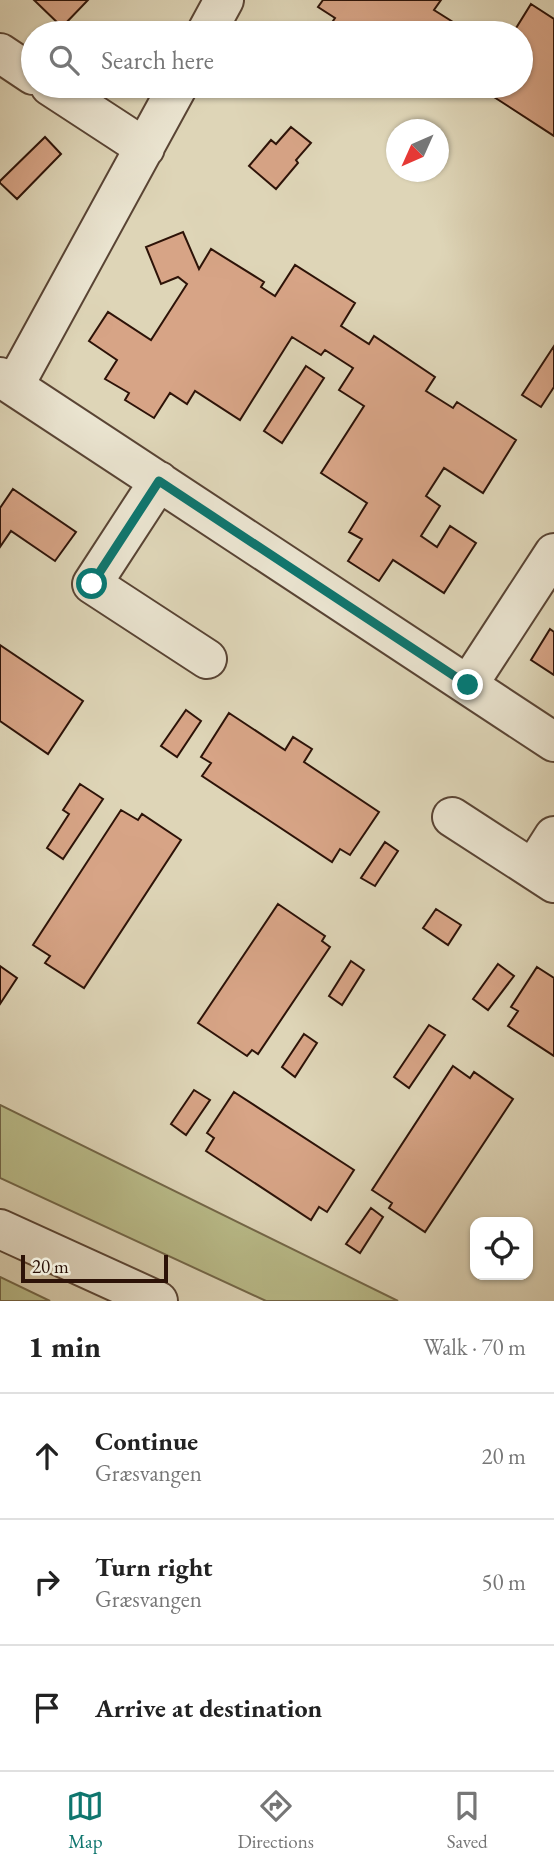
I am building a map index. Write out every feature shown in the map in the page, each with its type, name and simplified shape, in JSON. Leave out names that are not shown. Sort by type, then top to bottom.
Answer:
[{"type":"street","points":[[213,21],[224,0]]},
{"type":"street","points":[[0,53],[21,67]]},
{"type":"street","points":[[68,98],[145,148]]},
{"type":"street","points":[[172,98],[7,382],[554,742]]},
{"type":"street","points":[[159,481],[92,584],[207,659]]},
{"type":"street","points":[[468,685],[554,553]]},
{"type":"street","points":[[452,817],[543,876],[554,836]]},
{"type":"street","points":[[0,1229],[158,1301]]},
{"type":"green space","points":[[0,1105],[398,1301],[266,1301],[0,1178]]},
{"type":"green space","points":[[0,1277],[50,1301],[0,1301]]},
{"type":"building","points":[[34,0],[88,0],[68,21],[56,21]]},
{"type":"building","points":[[323,0],[441,0],[434,10],[451,21],[333,21],[335,18],[318,7]]},
{"type":"building","points":[[531,4],[554,19],[554,136],[495,98],[533,98],[533,21],[520,21]]},
{"type":"building","points":[[291,127],[311,143],[276,189],[249,166],[271,140],[276,144]]},
{"type":"building","points":[[45,137],[61,154],[17,199],[0,181]]},
{"type":"building","points":[[183,232],[199,269],[211,249],[264,282],[261,287],[275,296],[295,265],[355,303],[341,326],[369,344],[374,336],[435,377],[426,391],[453,408],[457,402],[516,440],[483,493],[444,468],[426,496],[440,506],[421,536],[437,547],[450,526],[476,543],[444,593],[393,560],[379,581],[348,561],[362,539],[349,532],[367,503],[321,473],[364,406],[339,390],[353,368],[325,350],[321,355],[292,337],[240,420],[195,391],[187,404],[170,393],[154,418],[125,400],[129,393],[105,379],[117,360],[89,341],[108,312],[151,340],[187,284],[178,277],[161,284],[146,247]]},
{"type":"building","points":[[554,346],[554,387],[541,407],[522,395]]},
{"type":"building","points":[[306,366],[324,378],[282,443],[264,431]]},
{"type":"building","points":[[13,489],[76,532],[55,561],[11,531],[0,547],[0,508]]},
{"type":"building","points":[[550,629],[554,632],[554,675],[531,660]]},
{"type":"building","points":[[0,645],[83,701],[48,754],[0,721]]},
{"type":"building","points":[[186,710],[201,721],[177,757],[161,746]]},
{"type":"building","points":[[229,713],[285,750],[293,737],[312,749],[304,762],[379,812],[350,855],[340,849],[332,862],[202,776],[211,763],[201,757]]},
{"type":"building","points":[[80,784],[103,799],[63,859],[47,848],[69,814],[63,810]]},
{"type":"building","points":[[121,810],[138,820],[142,814],[181,840],[84,988],[45,963],[50,956],[33,945]]},
{"type":"building","points":[[385,842],[398,851],[375,886],[361,878]]},
{"type":"building","points":[[278,904],[325,936],[322,941],[330,947],[258,1054],[252,1050],[247,1056],[198,1023]]},
{"type":"building","points":[[436,909],[461,925],[448,945],[423,928]]},
{"type":"building","points":[[351,961],[364,970],[342,1005],[329,996]]},
{"type":"building","points":[[498,964],[514,976],[488,1010],[473,999]]},
{"type":"building","points":[[0,966],[17,978],[0,1004]]},
{"type":"building","points":[[537,967],[554,978],[554,1056],[508,1026],[518,1011],[511,1007]]},
{"type":"building","points":[[429,1025],[445,1035],[409,1088],[394,1077]]},
{"type":"building","points":[[304,1034],[317,1043],[295,1077],[282,1067]]},
{"type":"building","points":[[453,1066],[470,1078],[474,1072],[513,1099],[425,1232],[389,1208],[392,1203],[372,1190]]},
{"type":"building","points":[[194,1090],[210,1100],[186,1135],[171,1124]]},
{"type":"building","points":[[234,1092],[354,1170],[327,1212],[319,1207],[311,1220],[206,1151],[214,1138],[207,1133]]},
{"type":"building","points":[[371,1208],[383,1217],[360,1253],[346,1244]]},
{"type":"route","points":[[92,584],[159,481],[468,685]]}]
